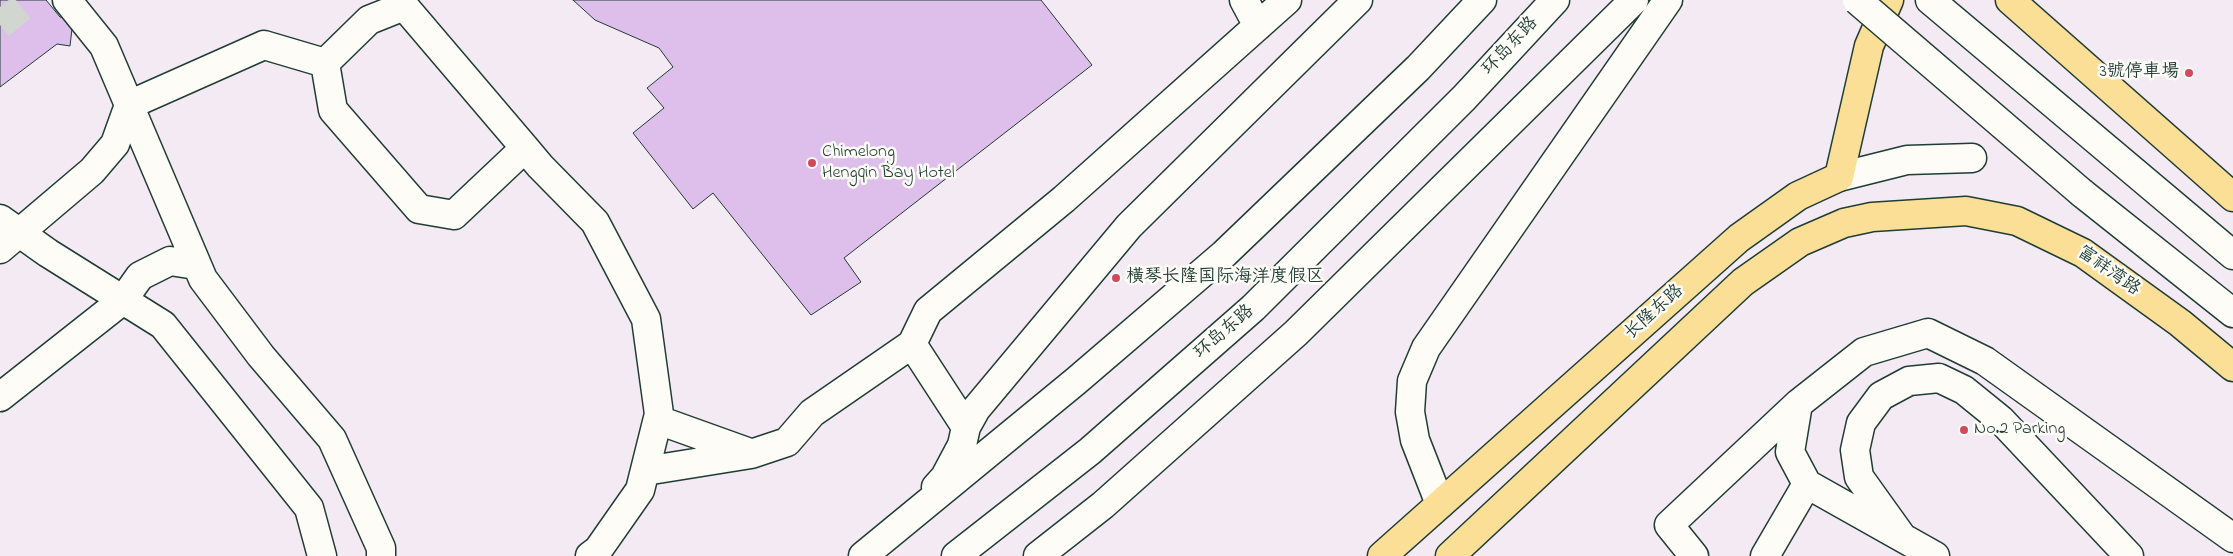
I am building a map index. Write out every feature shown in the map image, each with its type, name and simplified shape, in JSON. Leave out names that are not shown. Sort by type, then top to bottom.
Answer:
[{"type":"main road","points":[[1839,177],[1869,46],[1890,0]]},
{"type":"main road","points":[[2010,0],[2233,197]]},
{"type":"main road","name":"长隆东路","points":[[1382,556],[1739,238],[1798,196],[1839,177]]},
{"type":"main road","name":"长隆东路","points":[[1450,556],[1743,282],[1800,242],[1844,223],[1872,217],[1966,210]]},
{"type":"main road","name":"富祥湾路","points":[[1966,210],[2017,221],[2084,252],[2180,323],[2233,367]]},
{"type":"street","points":[[67,0],[104,46],[203,280],[261,356],[332,439],[381,548],[381,556]]},
{"type":"street","points":[[1244,0],[1258,26]]},
{"type":"street","points":[[645,471],[751,454],[787,442],[812,413],[912,344],[928,311],[1064,199],[1287,0]]},
{"type":"street","points":[[914,516],[945,477],[962,444],[966,427],[976,409],[1129,226],[1358,0]]},
{"type":"street","points":[[863,556],[1076,381],[1223,255],[1418,68],[1482,0]]},
{"type":"street","name":"环岛东路","points":[[956,556],[1090,451],[1253,308],[1464,98],[1555,0]]},
{"type":"street","points":[[1038,556],[1104,505],[1296,333],[1634,0]]},
{"type":"street","points":[[1440,504],[1415,440],[1410,412],[1412,381],[1426,348],[1668,0]]},
{"type":"street","points":[[1857,0],[2082,193],[2233,313]]},
{"type":"street","points":[[1930,0],[2233,255]]},
{"type":"street","points":[[325,63],[369,20],[404,6],[525,148],[595,222],[646,319],[659,414],[640,490],[598,550],[590,556]]},
{"type":"street","points":[[322,556],[309,508],[163,325],[6,233],[92,171],[115,144],[129,105],[264,45],[325,63]]},
{"type":"street","points":[[325,63],[333,110],[419,209],[454,215],[525,148]]},
{"type":"street","name":"长隆东路","points":[[1839,177],[1907,160],[1972,158]]},
{"type":"street","points":[[0,397],[123,300],[140,276],[170,261],[196,265]]},
{"type":"street","points":[[1694,556],[1669,525],[1798,404],[1864,352],[1928,333],[1985,361],[2233,538]]},
{"type":"street","points":[[912,344],[966,427]]},
{"type":"street","points":[[1902,537],[1860,477],[1855,450],[1861,423],[1881,396],[1910,381],[1939,378],[1964,390],[2001,420],[2129,556]]},
{"type":"street","points":[[1798,404],[1790,452],[1807,484],[1935,556]]},
{"type":"street","points":[[658,420],[751,454]]},
{"type":"street","points":[[1765,556],[1807,484]]},
{"type":"shaded area","name":"横琴长隆国际海洋度假区","points":[[0,0],[2233,0],[2233,556],[0,556]]},
{"type":"building","points":[[0,0],[46,0],[60,17],[73,20],[70,46],[57,44],[0,87]]},
{"type":"building","name":"Chimelong Hengqin Bay Hotel","points":[[573,0],[1041,0],[1092,65],[844,258],[861,282],[811,315],[713,193],[693,209],[633,133],[664,108],[647,88],[673,67],[659,48],[595,20]]},
{"type":"tunnel","points":[[0,25],[31,0]]},
{"type":"place","name":"3號停車場","points":[[2189,73]]},
{"type":"place","name":"Chimelong Hengqin Bay Hotel","points":[[812,163]]},
{"type":"place","name":"横琴长隆国际海洋度假区","points":[[1116,278]]},
{"type":"place","name":"No.2 Parking","points":[[1964,430]]}]
